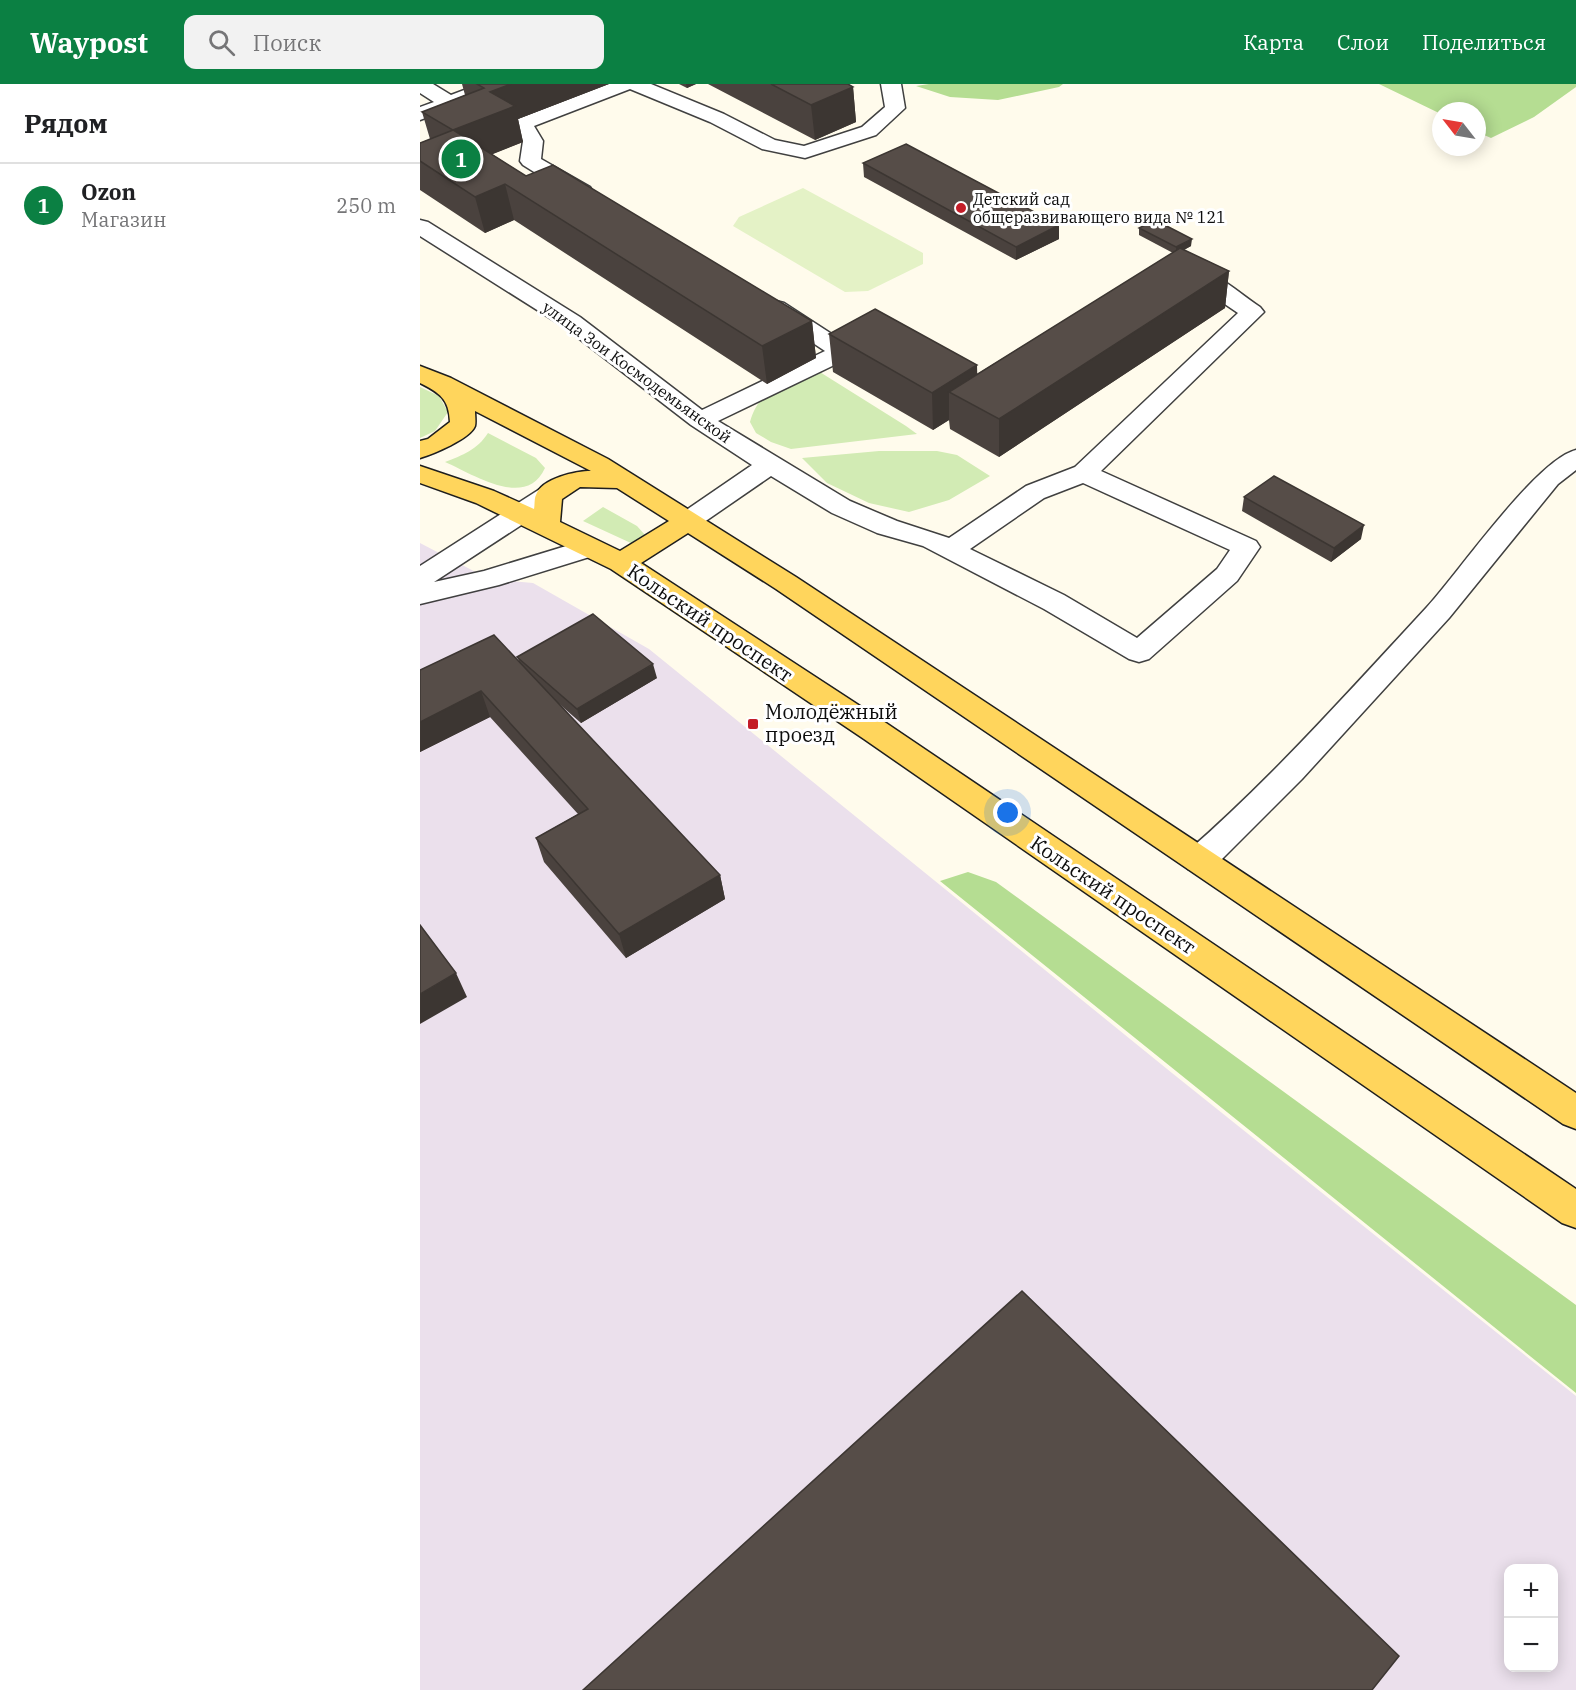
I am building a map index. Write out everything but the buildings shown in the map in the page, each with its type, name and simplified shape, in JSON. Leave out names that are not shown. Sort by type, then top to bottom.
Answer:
[{"type":"main road","points":[[420,450],[437,444],[463,425],[462,406],[431,378]]},
{"type":"main road","points":[[431,378],[599,465],[786,583],[1576,1113]]},
{"type":"main road","name":"Кольский проспект","points":[[420,474],[485,497],[621,563],[875,731],[1576,1211]]},
{"type":"main road","points":[[546,526],[549,495],[575,479],[622,480]]},
{"type":"main road","points":[[621,563],[688,521]]},
{"type":"street","points":[[420,84],[449,103]]},
{"type":"street","points":[[420,114],[498,84]]},
{"type":"street","points":[[598,202],[530,161],[533,141],[522,124],[626,84]]},
{"type":"street","points":[[634,84],[717,118],[769,145],[805,152],[869,131],[895,108],[891,84]]},
{"type":"street","name":"улица Зои Космодемьянской","points":[[420,227],[572,322],[700,420],[841,507],[887,527],[933,540],[1054,602],[1139,652],[1227,575],[1246,547],[1084,473]]},
{"type":"street","points":[[950,550],[1035,492],[1084,473],[1252,312],[1196,274],[1164,264]]},
{"type":"street","points":[[757,297],[842,352]]},
{"type":"street","points":[[700,420],[875,336],[896,346]]},
{"type":"street","points":[[1200,860],[1291,771],[1439,611],[1550,478],[1576,458]]},
{"type":"street","points":[[575,479],[599,465]]},
{"type":"street","points":[[688,521],[770,465]]},
{"type":"street","points":[[420,579],[549,495]]},
{"type":"street","points":[[420,595],[489,579],[589,548]]},
{"type":"shaded area","points":[[420,543],[489,579],[533,583],[649,649],[1172,1073],[1576,1396],[1576,1690],[420,1690]]},
{"type":"green space","points":[[929,84],[1063,84],[1059,87],[998,100],[950,97],[916,86]]},
{"type":"green space","points":[[1379,84],[1576,84],[1576,87],[1534,117],[1491,138],[1486,136],[1486,102],[1432,102],[1432,110]]},
{"type":"green space","points":[[803,188],[923,253],[923,264],[868,291],[845,292],[733,226],[739,217]]},
{"type":"green space","points":[[815,369],[917,434],[791,449],[771,442],[756,433],[750,422],[760,401],[775,388]]},
{"type":"green space","points":[[420,387],[439,396],[448,412],[435,431],[420,438]]},
{"type":"green space","points":[[488,433],[536,458],[545,468],[536,480],[525,486],[512,488],[484,480],[445,462],[474,448]]},
{"type":"green space","points":[[879,451],[937,451],[957,455],[990,476],[949,500],[909,512],[869,503],[827,483],[802,458]]},
{"type":"green space","points":[[603,507],[637,526],[645,535],[633,544],[583,521]]},
{"type":"green space","points":[[968,872],[996,882],[1576,1305],[1576,1393],[940,881]]},
{"type":"place","name":"Ozon","points":[[461,159]]},
{"type":"place","name":"Детский сад общеразвивающего вида № 121","points":[[961,208]]},
{"type":"place","name":"Молодёжный проезд","points":[[753,724]]}]
